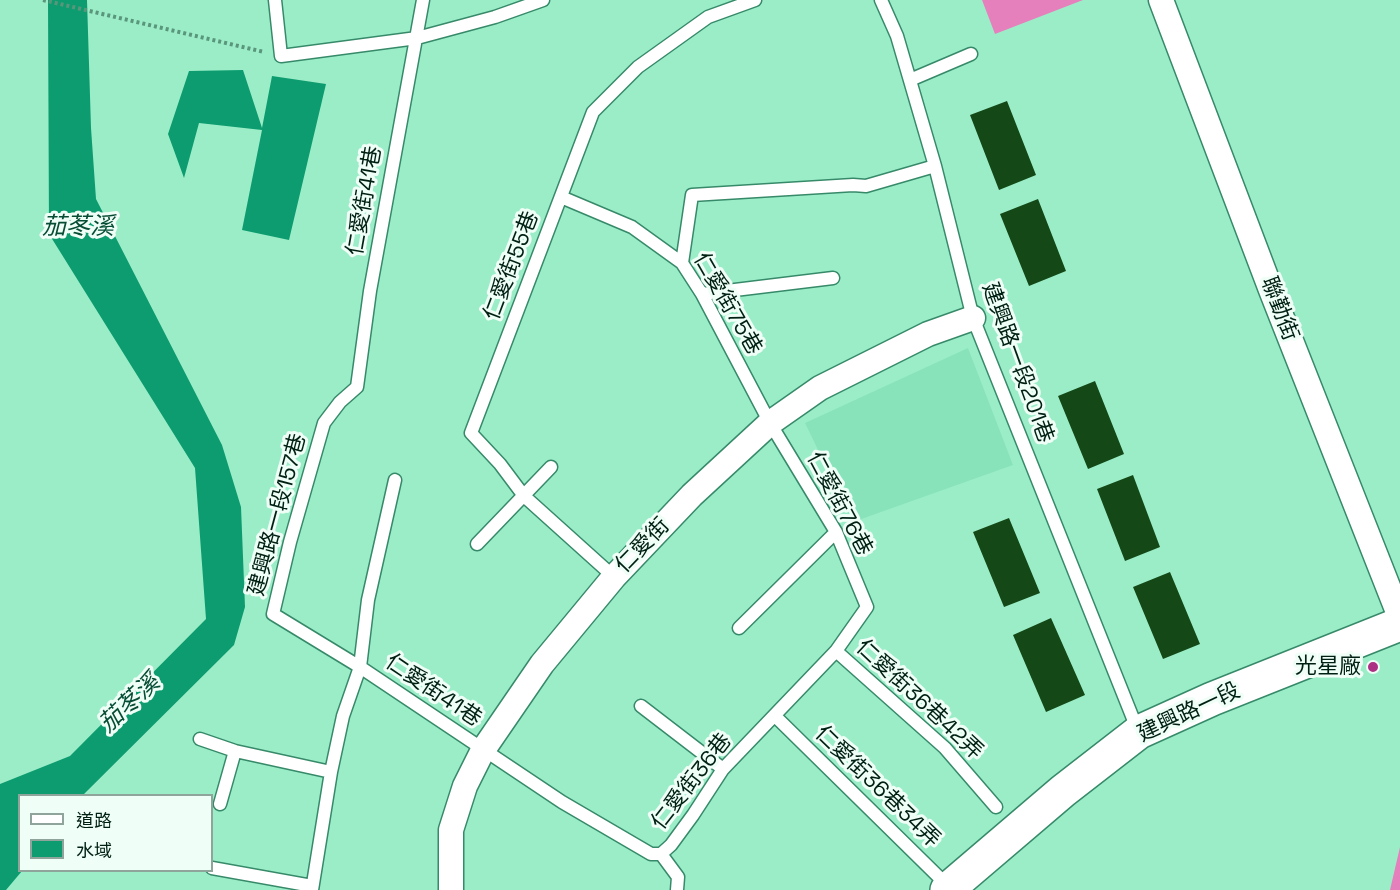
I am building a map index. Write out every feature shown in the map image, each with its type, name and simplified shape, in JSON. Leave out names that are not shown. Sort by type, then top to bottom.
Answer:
[{"type":"street","name":"聯勤街","points":[[1161,0],[1271,290],[1400,617]]},
{"type":"street","name":"仁愛街","points":[[450,890],[451,830],[465,786],[483,750],[542,664],[614,577],[692,495],[770,423],[820,388],[928,334],[973,318]]},
{"type":"street","name":"建興路一段","points":[[949,889],[1063,790],[1139,732],[1212,699],[1400,624]]},
{"type":"lane","points":[[275,0],[282,56],[417,38],[495,17],[543,0]]},
{"type":"lane","name":"仁愛街41巷","points":[[340,402],[357,387],[370,291],[423,0]]},
{"type":"lane","name":"仁愛街55巷","points":[[614,577],[524,496],[500,464],[471,433],[593,112],[638,67],[708,17],[756,0]]},
{"type":"lane","name":"建興路一段201巷","points":[[881,0],[897,36],[935,166],[973,318],[1139,732]]},
{"type":"lane","points":[[910,80],[971,54]]},
{"type":"lane","points":[[682,263],[692,195],[866,186],[935,166]]},
{"type":"lane","name":"仁愛街75巷","points":[[561,196],[632,227],[676,256],[702,294],[770,423]]},
{"type":"lane","points":[[702,294],[833,278]]},
{"type":"lane","name":"建興路一段157巷","points":[[340,402],[324,423],[290,542],[273,614],[360,667]]},
{"type":"lane","name":"仁愛街76巷","points":[[770,423],[836,532],[867,607]]},
{"type":"lane","points":[[477,544],[551,467]]},
{"type":"lane","points":[[213,868],[312,888],[331,772],[343,716],[360,667],[368,600],[395,480]]},
{"type":"lane","points":[[738,628],[836,532]]},
{"type":"lane","name":"仁愛街36巷","points":[[483,750],[562,802],[651,854],[661,854],[671,845],[723,769],[836,651],[867,607]]},
{"type":"lane","name":"仁愛街36巷42弄","points":[[836,651],[945,748],[996,807]]},
{"type":"lane","name":"仁愛街41巷","points":[[360,667],[483,750]]},
{"type":"lane","points":[[640,706],[723,769]]},
{"type":"lane","name":"仁愛街36巷34弄","points":[[775,716],[949,889]]},
{"type":"lane","points":[[200,739],[235,751],[331,772]]},
{"type":"lane","points":[[220,804],[235,751]]},
{"type":"lane","points":[[661,854],[678,877],[677,890]]},
{"type":"path","points":[[43,0],[282,56]]},
{"type":"shaded area","points":[[982,0],[1083,0],[995,34]]},
{"type":"shaded area","points":[[968,348],[1013,465],[853,522],[805,423]]},
{"type":"shaded area","points":[[1400,847],[1400,890],[1390,890]]},
{"type":"water","name":"茄苳溪","points":[[48,0],[87,0],[96,199],[222,445],[241,507],[245,607],[234,645],[84,794],[18,794],[18,872],[21,872],[6,890],[0,890],[0,784],[70,756],[206,619],[195,468],[49,234]]},
{"type":"water","points":[[243,70],[262,128],[272,76],[326,84],[289,240],[242,230],[262,130],[199,123],[184,178],[168,134],[189,71]]},
{"type":"building","points":[[1007,101],[1036,175],[999,190],[970,115]]},
{"type":"building","points":[[1038,199],[1066,271],[1029,286],[1000,214]]},
{"type":"building","points":[[1095,381],[1124,454],[1088,469],[1058,396]]},
{"type":"building","points":[[1133,475],[1160,547],[1125,561],[1097,489]]},
{"type":"building","points":[[1009,518],[1040,593],[1004,607],[973,532]]},
{"type":"building","points":[[1170,572],[1200,644],[1163,659],[1133,587]]},
{"type":"building","points":[[1051,618],[1085,695],[1046,712],[1013,635]]},
{"type":"place","name":"光星廠","points":[[1373,667]]}]
